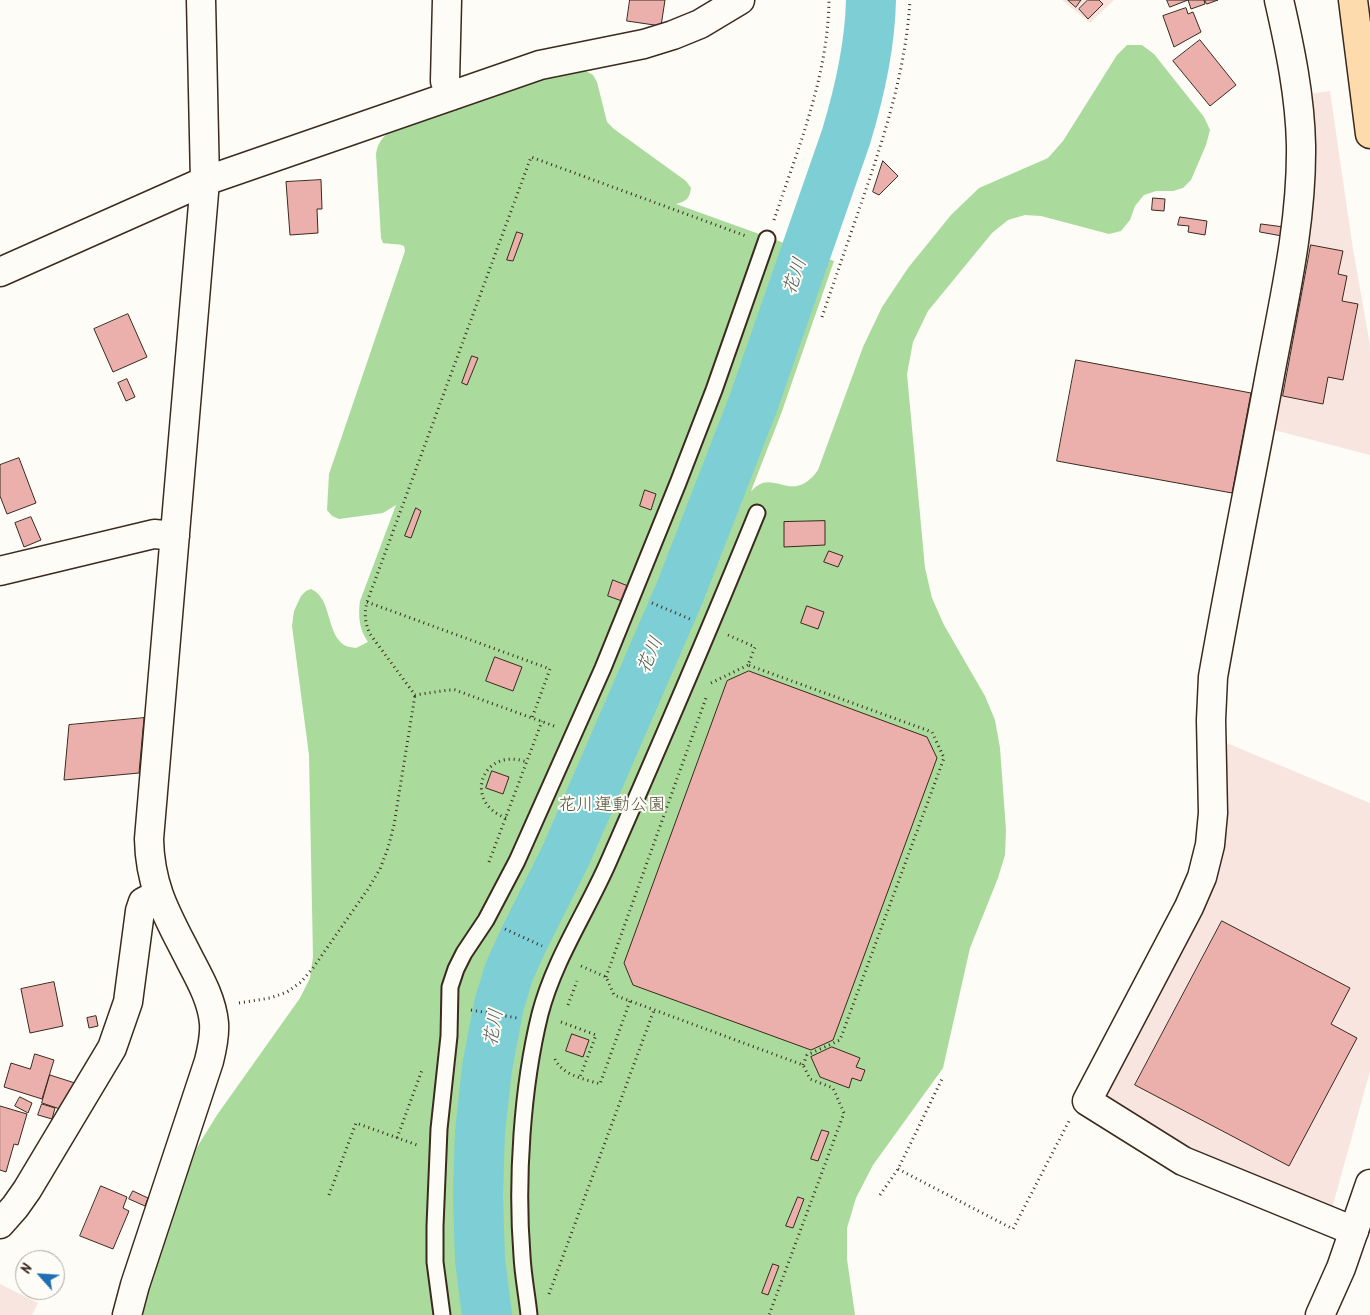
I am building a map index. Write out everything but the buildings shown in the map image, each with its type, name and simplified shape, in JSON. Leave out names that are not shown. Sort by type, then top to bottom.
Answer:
[{"type":"main road","points":[[1354,0],[1370,134]]},
{"type":"street","points":[[126,1315],[134,1285],[209,1061],[213,1042],[214,1024],[212,1008],[204,987],[158,894],[149,861],[149,839],[205,182],[201,0]]},
{"type":"street","points":[[447,0],[446,81],[451,96]]},
{"type":"street","points":[[0,272],[205,182],[540,66],[644,44],[673,35],[700,24],[740,0]]},
{"type":"street","points":[[1280,0],[1294,65],[1299,105],[1301,145],[1297,225],[1213,677],[1210,845],[1202,877],[1189,907],[1087,1101],[1183,1161],[1354,1232]]},
{"type":"street","points":[[0,571],[154,534],[175,536]]},
{"type":"street","points":[[0,1224],[27,1190],[112,1048],[128,1002],[140,911],[143,902],[158,894]]},
{"type":"street","points":[[1320,1315],[1354,1232],[1370,1184]]},
{"type":"lane","points":[[442,1315],[435,1262],[434,1226],[439,1129],[449,1036],[448,1006],[450,987],[464,953],[486,920],[528,837],[607,659],[714,390],[766,241]]},
{"type":"lane","points":[[529,1315],[522,1256],[520,1195],[522,1135],[527,1091],[540,1015],[551,979],[604,872],[679,701],[756,513]]},
{"type":"path","points":[[212,1008],[270,998],[287,992],[301,982],[313,968],[368,889],[380,869],[388,848],[394,825],[415,695],[370,634],[366,624],[367,602],[531,157],[766,241],[817,89],[825,54],[829,0]]},
{"type":"path","points":[[822,317],[892,109],[908,24],[910,0]]},
{"type":"path","points":[[367,602],[550,670],[532,718]]},
{"type":"path","points":[[651,603],[693,620]]},
{"type":"path","points":[[748,665],[755,647]]},
{"type":"path","points":[[606,977],[712,681],[748,665],[932,732],[944,758],[840,1040],[807,1056],[803,1065]]},
{"type":"path","points":[[415,695],[455,690],[573,734]]},
{"type":"path","points":[[504,885],[485,875],[542,721]]},
{"type":"path","points":[[506,818],[496,814],[488,807],[483,798],[481,788],[483,778],[489,768],[506,758],[517,758],[527,762]]},
{"type":"path","points":[[504,928],[544,947]]},
{"type":"path","points":[[580,972],[583,966]]},
{"type":"path","points":[[588,969],[606,977],[614,995],[803,1065],[810,1079],[832,1088],[844,1113],[769,1315]]},
{"type":"path","points":[[568,1006],[577,980]]},
{"type":"path","points":[[553,1052],[555,1061],[560,1068],[600,1084],[630,1001]]},
{"type":"path","points":[[467,1009],[519,1018]]},
{"type":"path","points":[[547,1298],[654,1010]]},
{"type":"path","points":[[559,1030],[565,1014]]},
{"type":"path","points":[[561,1022],[596,1035],[580,1077]]},
{"type":"path","points":[[397,1138],[424,1064]]},
{"type":"path","points":[[880,1195],[898,1168],[944,1077]]},
{"type":"path","points":[[898,1168],[1013,1229],[1072,1116]]},
{"type":"path","points":[[329,1195],[356,1123],[427,1149],[438,1149]]},
{"type":"shaded area","points":[[1062,0],[1114,0],[1090,23]]},
{"type":"shaded area","points":[[1330,91],[1352,243],[1370,345],[1370,455],[1270,429],[1308,94]]},
{"type":"shaded area","points":[[1222,741],[1370,803],[1370,1071],[1331,1212],[1189,1152],[1106,1100],[1104,1091],[1199,912]]},
{"type":"shaded area","points":[[0,1284],[15,1292],[15,1300],[32,1300],[38,1303],[32,1315],[0,1315]]},
{"type":"green space","name":"花川運動公園","points":[[1127,45],[1142,45],[1154,54],[1204,117],[1210,130],[1206,145],[1191,180],[1183,188],[1173,191],[1156,191],[1144,195],[1135,206],[1130,220],[1121,231],[1109,234],[1041,216],[1025,215],[1008,220],[992,233],[928,311],[913,342],[907,374],[925,568],[932,598],[944,625],[985,696],[995,720],[1000,748],[1006,830],[1005,855],[998,878],[970,948],[943,1068],[873,1165],[856,1198],[847,1228],[847,1259],[855,1315],[140,1315],[181,1183],[196,1149],[217,1115],[300,998],[310,978],[313,957],[309,755],[292,626],[294,611],[301,596],[311,589],[318,593],[322,600],[338,640],[348,647],[356,648],[368,642],[360,622],[360,601],[396,505],[383,513],[339,519],[332,516],[327,510],[329,474],[405,251],[404,246],[383,243],[381,238],[376,154],[382,140],[393,130],[544,78],[578,70],[586,71],[593,75],[597,82],[607,122],[686,181],[691,188],[686,199],[676,204],[834,261],[781,414],[751,491],[756,486],[771,482],[786,486],[801,485],[809,480],[818,470],[863,347],[882,307],[908,268],[951,215],[979,188],[1048,158],[1063,141],[1117,55]]},
{"type":"water","points":[[781,293],[799,299],[808,307],[776,357],[766,354],[768,294]]},
{"type":"water","points":[[481,1067],[497,1070],[507,1077],[489,1115],[476,1114],[471,1076]]},
{"type":"waterway","name":"花川","points":[[487,1315],[480,1260],[478,1195],[480,1132],[487,1068],[499,1005],[509,972],[566,855],[680,592],[753,404],[851,120],[866,52],[871,0]]}]
